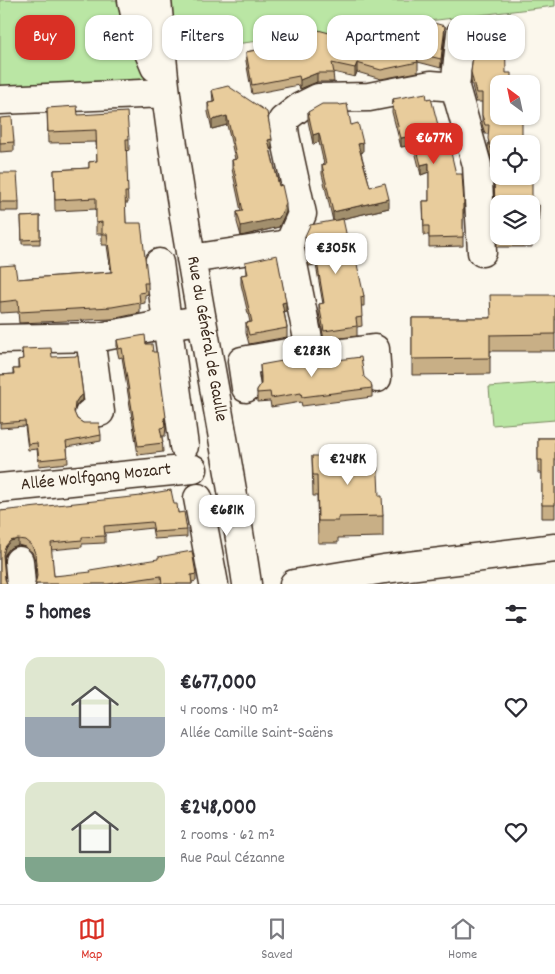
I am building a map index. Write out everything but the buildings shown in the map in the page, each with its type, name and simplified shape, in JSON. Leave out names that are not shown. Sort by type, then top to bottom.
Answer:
[{"type":"street","name":"Rue du Général de Gaulle","points":[[132,0],[138,24],[166,93]]},
{"type":"street","name":"Rue du Général de Gaulle","points":[[158,0],[166,93],[191,259],[225,443],[247,584]]},
{"type":"street","points":[[458,60],[455,87],[477,165],[482,252]]},
{"type":"street","points":[[378,378],[375,349],[311,357],[289,244],[302,214],[285,136],[284,120],[300,107],[318,98],[369,97],[431,85],[455,87]]},
{"type":"street","points":[[0,100],[166,93]]},
{"type":"street","points":[[191,259],[289,244]]},
{"type":"street","points":[[159,263],[167,325]]},
{"type":"street","points":[[0,338],[90,337],[202,320]]},
{"type":"street","name":"Allée Wolfgang Mozart","points":[[0,488],[188,458],[167,325]]},
{"type":"street","points":[[89,414],[100,412],[90,337]]},
{"type":"street","points":[[246,388],[242,361],[310,349]]},
{"type":"street","points":[[198,498],[214,584]]},
{"type":"street","points":[[294,584],[422,564],[555,548]]},
{"type":"green space","points":[[0,0],[555,0],[555,6],[479,15],[448,15],[448,19],[438,20],[438,15],[327,15],[327,33],[317,34],[317,15],[253,15],[253,42],[243,43],[243,15],[162,15],[162,53],[152,54],[152,15],[85,15],[85,60],[152,59],[162,85],[0,92]]},
{"type":"green space","points":[[555,382],[555,420],[492,425],[489,387]]}]
